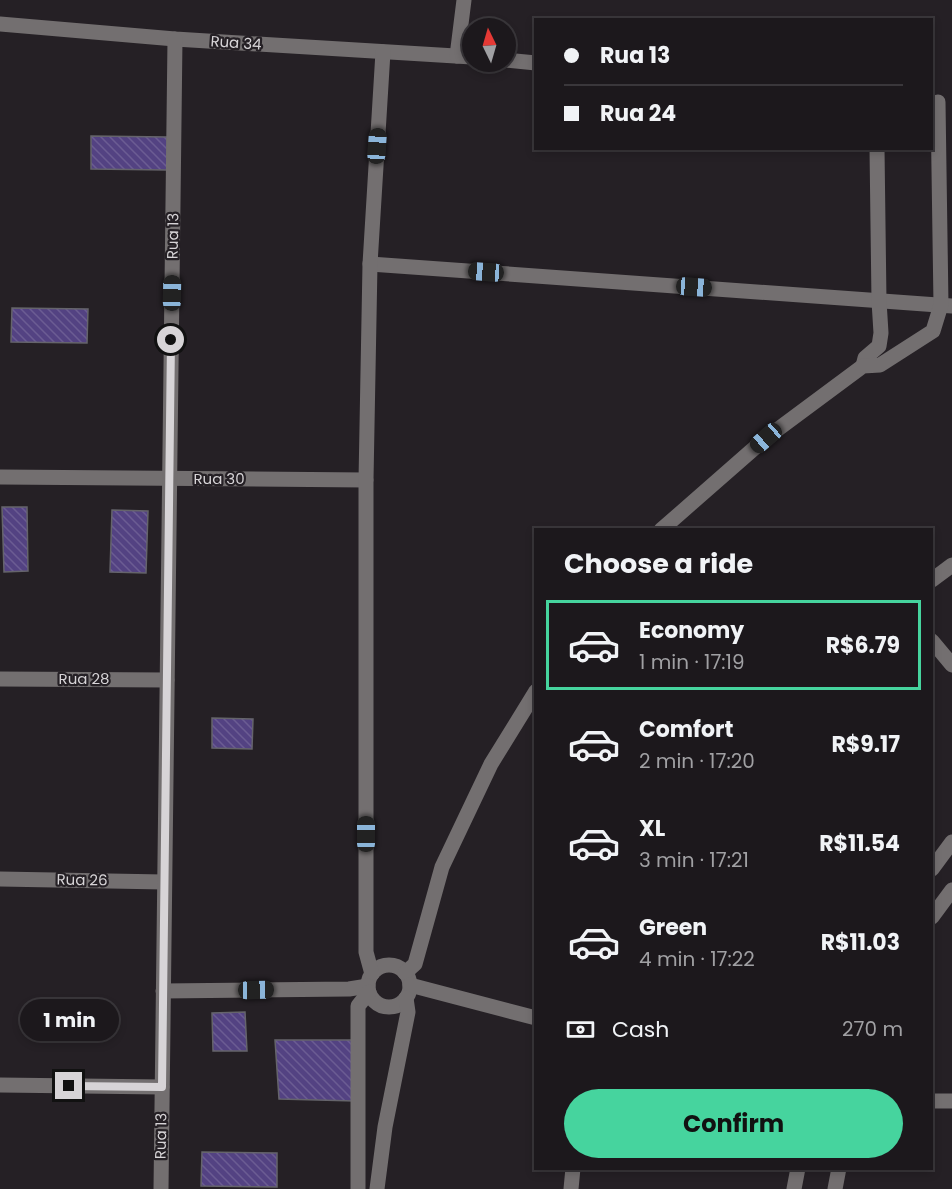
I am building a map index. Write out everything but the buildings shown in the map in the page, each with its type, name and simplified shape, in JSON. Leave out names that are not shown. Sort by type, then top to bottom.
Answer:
[{"type":"street","points":[[464,0],[464,18]]},
{"type":"street","name":"Rua 34","points":[[0,24],[175,39],[462,56]]},
{"type":"street","name":"Rua 13","points":[[161,1189],[175,39]]},
{"type":"street","points":[[383,52],[370,264],[366,480],[366,952],[372,998],[383,1005],[396,1005],[407,985],[416,964],[442,867],[491,764],[534,694]]},
{"type":"street","points":[[516,61],[534,63]]},
{"type":"street","points":[[663,528],[766,438],[863,366],[880,365],[933,331],[946,305],[940,103]]},
{"type":"street","points":[[863,366],[865,358],[879,346],[881,333],[876,150]]},
{"type":"street","points":[[370,264],[946,305]]},
{"type":"street","name":"Rua 30","points":[[0,477],[366,480]]},
{"type":"street","points":[[933,579],[952,565]]},
{"type":"street","points":[[933,642],[952,665]]},
{"type":"street","name":"Rua 28","points":[[0,679],[167,680]]},
{"type":"street","points":[[933,867],[952,842]]},
{"type":"street","name":"Rua 26","points":[[0,879],[165,882]]},
{"type":"street","points":[[933,916],[952,890]]},
{"type":"street","points":[[358,1189],[358,1006],[369,984],[382,966],[388,965],[401,968],[407,985],[408,1012],[385,1127],[377,1189]]},
{"type":"street","points":[[163,991],[349,989],[369,984]]},
{"type":"street","points":[[407,985],[534,1017]]},
{"type":"street","points":[[0,1085],[162,1087]]},
{"type":"street","points":[[933,1101],[952,1101]]},
{"type":"street","points":[[571,1189],[573,1170]]},
{"type":"street","points":[[794,1189],[798,1170]]},
{"type":"street","points":[[836,1189],[839,1170]]},
{"type":"route","points":[[69,1086],[162,1087],[171,340]]}]
